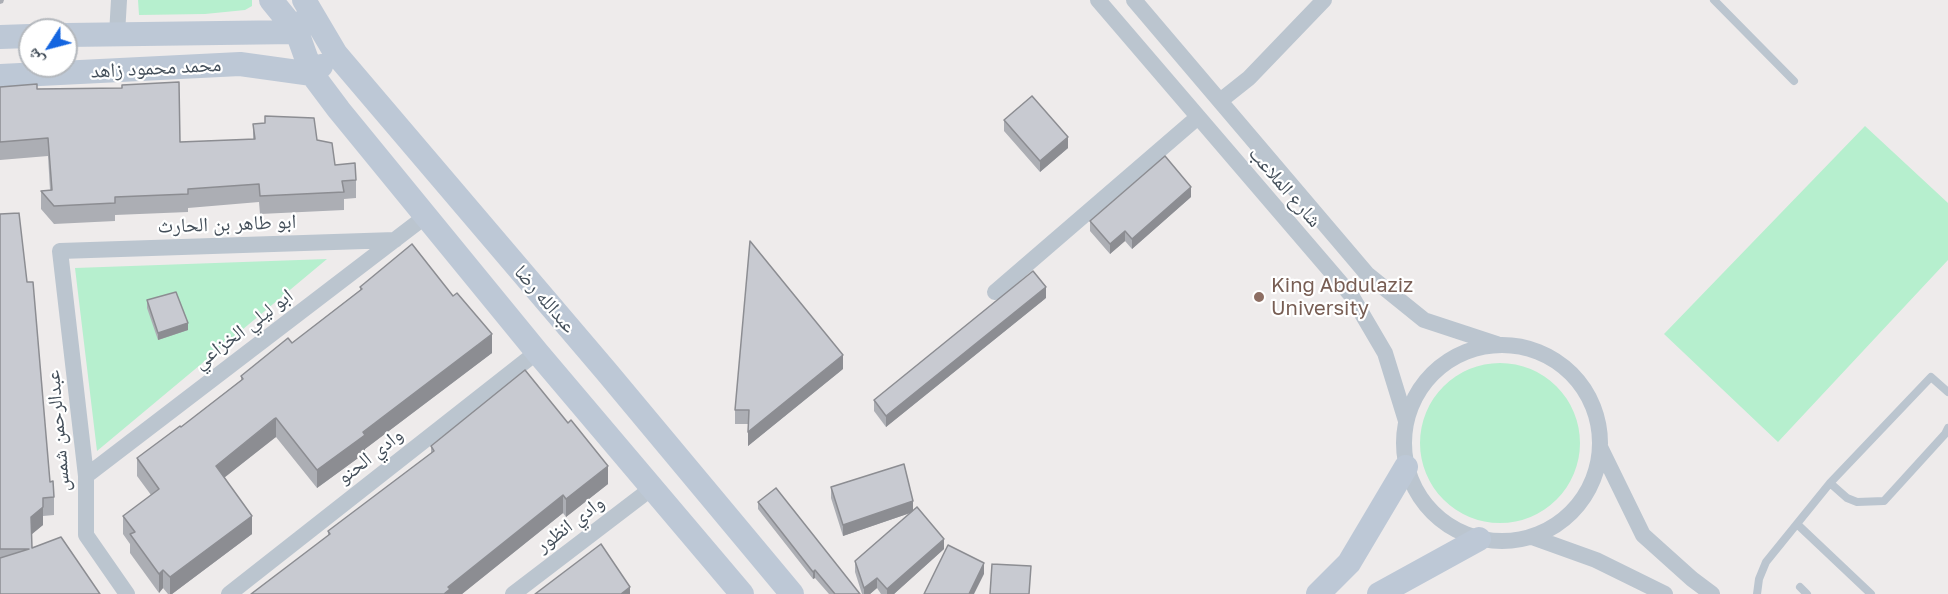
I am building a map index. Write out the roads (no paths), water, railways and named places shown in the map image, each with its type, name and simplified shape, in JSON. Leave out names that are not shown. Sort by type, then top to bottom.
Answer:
[{"type":"street","points":[[117,34],[119,0]]},
{"type":"street","name":"عبدالله رضا","points":[[271,0],[297,32],[312,74],[339,110],[537,352],[742,594]]},
{"type":"street","name":"شارع الملاعب","points":[[1098,0],[1351,296],[1385,353],[1406,421]]},
{"type":"street","name":"شارع الملاعب","points":[[1134,0],[1367,274],[1424,320],[1497,344]]},
{"type":"street","points":[[1220,101],[1249,78],[1324,0]]},
{"type":"street","points":[[297,32],[305,2]]},
{"type":"street","name":"عبدالله رضا","points":[[305,2],[336,54],[792,594]]},
{"type":"street","name":"محمد محمود زاهد","points":[[78,35],[297,32]]},
{"type":"street","points":[[0,37],[18,36]]},
{"type":"street","points":[[312,74],[336,54]]},
{"type":"street","name":"محمد محمود زاهد","points":[[0,76],[240,64],[312,74]]},
{"type":"street","points":[[995,292],[1198,117]]},
{"type":"street","name":"ابو ليلي الخزاعي","points":[[86,476],[426,216]]},
{"type":"street","name":"ابو طاهر بن الحارث","points":[[60,251],[394,240]]},
{"type":"street","name":"عبدالرحمن شمس","points":[[60,251],[86,476],[86,535],[127,594]]},
{"type":"street","points":[[1497,344],[1529,348],[1559,362],[1582,385],[1596,414],[1600,447],[1595,476],[1580,503],[1559,524],[1532,537],[1505,541],[1479,538],[1454,529],[1433,513],[1416,491],[1406,466],[1403,444],[1406,421],[1418,391],[1438,367],[1466,351],[1497,344]]},
{"type":"street","name":"وادي الحنو","points":[[229,594],[537,352]]},
{"type":"street","points":[[1600,447],[1643,535],[1712,594]]},
{"type":"street","points":[[1318,594],[1349,563],[1406,466]]},
{"type":"street","name":"وادي انظور","points":[[513,594],[652,488]]},
{"type":"street","points":[[1532,537],[1596,560],[1665,594]]},
{"type":"street","points":[[1379,594],[1479,538]]},
{"type":"lane","points":[[1714,0],[1794,81]]},
{"type":"lane","points":[[1757,594],[1766,562],[1830,483],[1931,377],[1948,392]]},
{"type":"lane","points":[[1830,483],[1847,498],[1857,502],[1884,501],[1948,428]]},
{"type":"lane","points":[[1797,524],[1870,594]]},
{"type":"lane","points":[[1800,587],[1807,594]]},
{"type":"place","name":"King Abdulaziz University","points":[[1259,297]]}]
